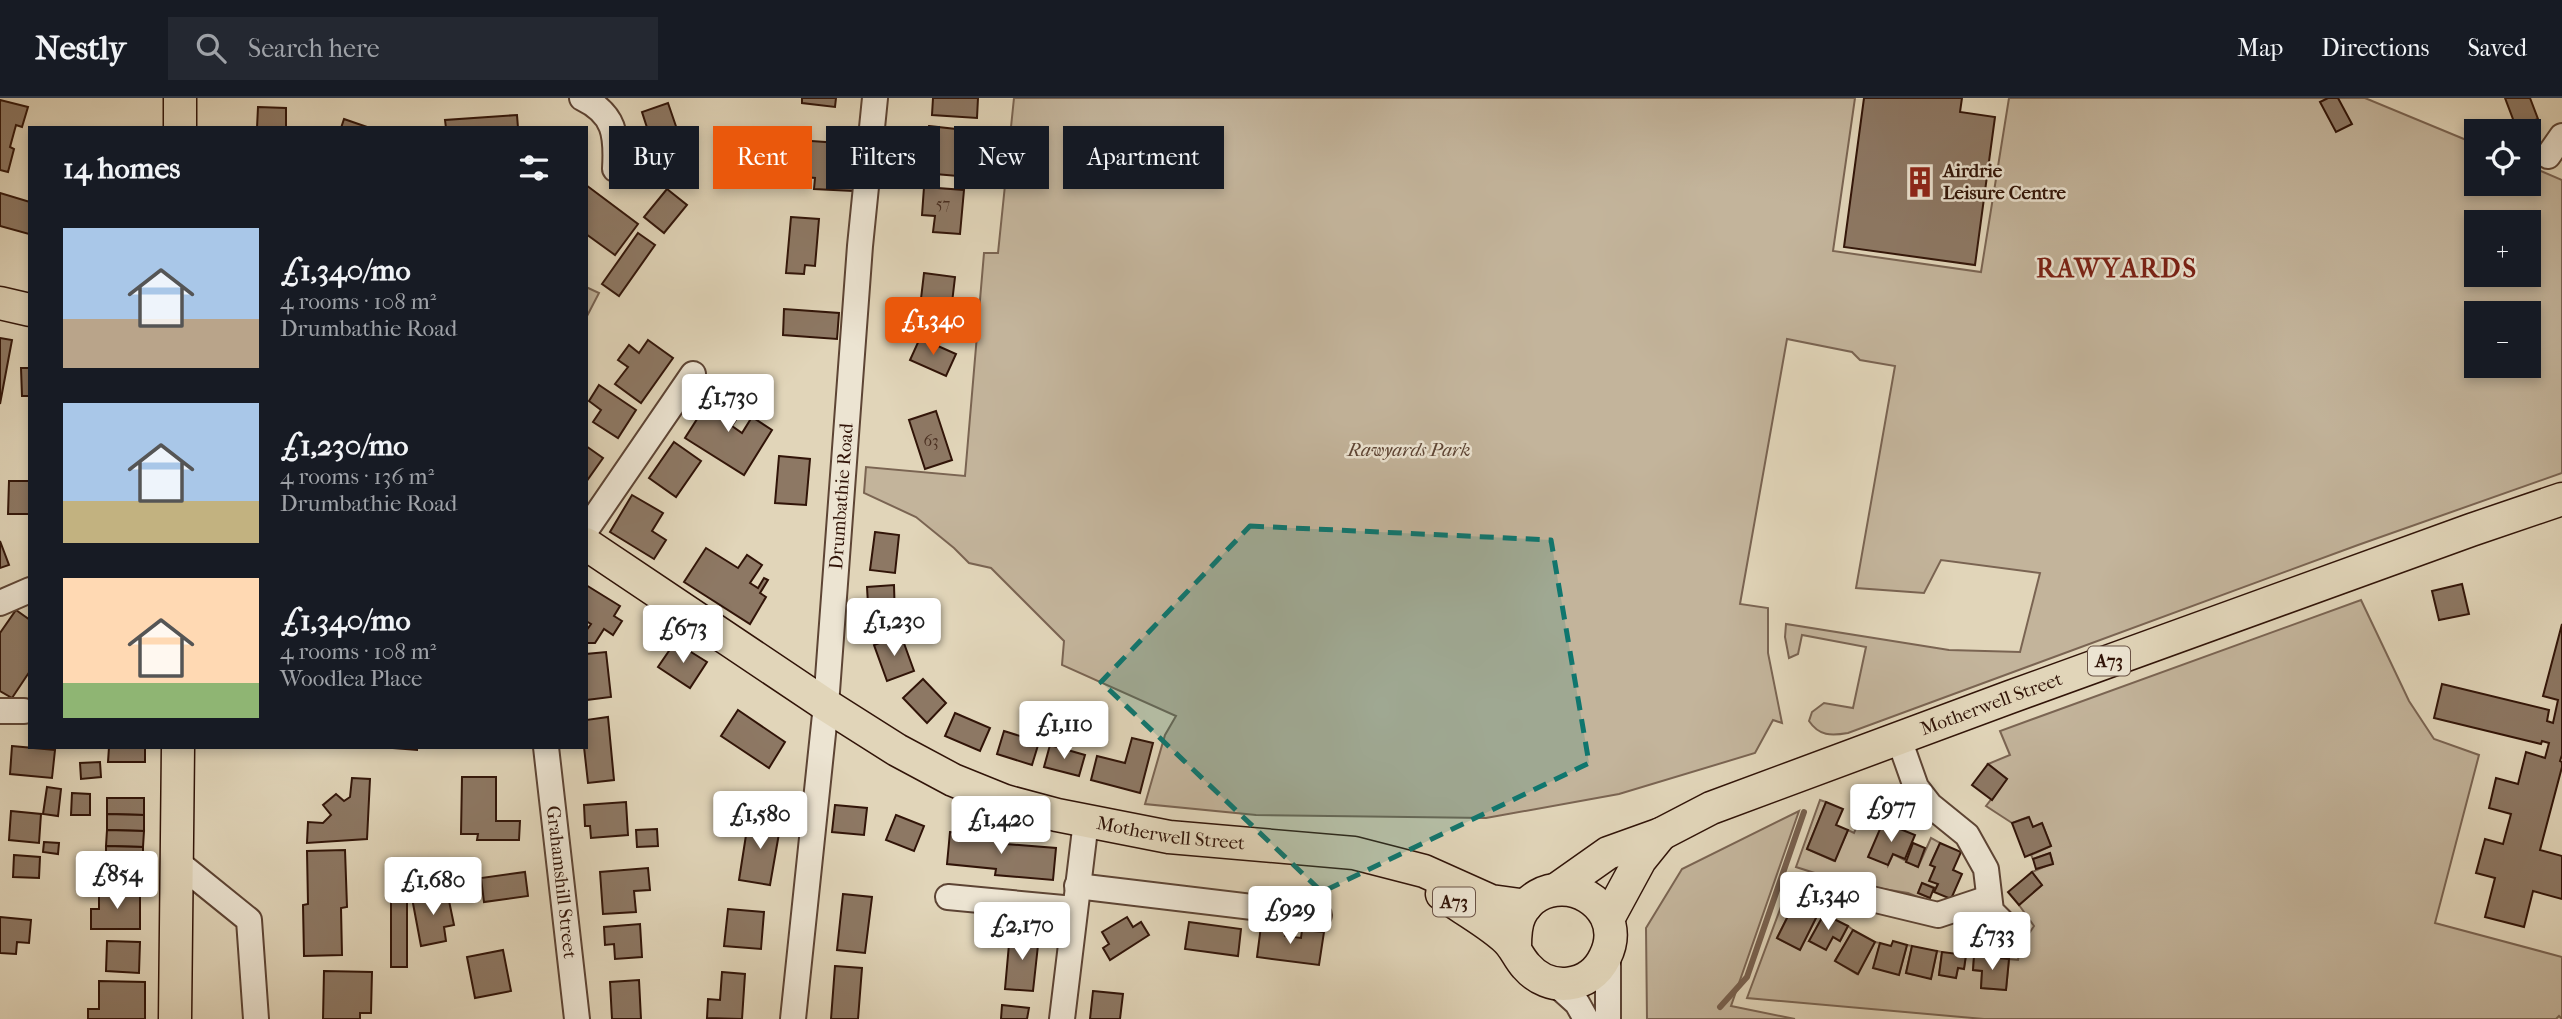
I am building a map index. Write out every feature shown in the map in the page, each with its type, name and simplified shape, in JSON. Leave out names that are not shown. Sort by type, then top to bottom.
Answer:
[{"type":"main road","points":[[180,98],[180,126]]},
{"type":"main road","points":[[0,303],[28,310]]},
{"type":"main road","name":"Motherwell Street","points":[[1661,834],[1712,808],[2010,697],[2562,499]]},
{"type":"main road","name":"Motherwell Street","points":[[588,545],[826,705],[922,765],[1005,801],[1086,821],[1169,837],[1354,853],[1391,860],[1424,871],[1491,901],[1526,906]]},
{"type":"main road","points":[[175,1019],[178,749]]},
{"type":"main road","name":"A73","points":[[1526,906],[1537,895],[1557,889],[1608,853],[1661,834]]},
{"type":"main road","name":"A73","points":[[1608,950],[1611,930],[1608,919],[1640,860],[1661,834]]},
{"type":"main road","name":"A73","points":[[1391,860],[1501,934],[1515,947],[1531,971],[1558,985]]},
{"type":"main road","points":[[1557,889],[1585,894],[1608,919]]},
{"type":"main road","points":[[1515,947],[1515,929],[1526,906]]},
{"type":"main road","points":[[1558,985],[1583,981],[1602,963],[1608,950]]},
{"type":"street","points":[[582,98],[601,109],[612,126]]},
{"type":"street","name":"Drumbathie Road","points":[[793,1019],[826,705],[860,246],[875,98]]},
{"type":"street","points":[[2548,156],[2562,136]]},
{"type":"street","points":[[588,527],[693,374]]},
{"type":"street","points":[[0,603],[28,591]]},
{"type":"street","points":[[1899,739],[1916,787],[1930,805],[1967,835],[1986,869],[1991,911],[2013,933]]},
{"type":"street","name":"Grahamshill Street","points":[[546,749],[577,1019]]},
{"type":"street","points":[[1062,1019],[1086,821]]},
{"type":"street","points":[[176,860],[249,920],[256,1019]]},
{"type":"street","points":[[1826,888],[1938,915],[1989,898]]},
{"type":"street","points":[[948,897],[1076,897],[1319,915]]},
{"type":"street","points":[[1608,950],[1608,1019]]},
{"type":"street","points":[[1558,985],[1577,1003],[1586,1019]]},
{"type":"highlighted area","points":[[1250,526],[1551,540],[1589,763],[1322,892],[1101,682]]},
{"type":"green space","name":"Rawyards Park","points":[[1014,98],[1855,98],[1833,251],[1981,272],[2009,98],[2365,98],[2464,139],[2464,196],[2541,196],[2541,171],[2562,180],[2562,473],[2358,545],[1848,733],[1826,734],[1817,730],[1809,721],[1812,712],[1824,703],[1853,708],[1866,647],[1802,635],[1798,654],[1789,658],[1785,637],[1786,624],[1949,650],[2020,652],[2040,573],[1941,560],[1924,593],[1856,588],[1895,366],[1860,360],[1852,352],[1787,339],[1740,604],[1768,608],[1768,653],[1782,723],[1773,720],[1755,753],[1619,794],[1486,818],[1256,815],[1145,804],[1165,735],[1176,716],[1062,665],[1064,641],[991,568],[969,563],[916,517],[864,493],[866,467],[965,476],[984,253],[998,253],[1005,189],[1049,189],[1049,126],[1011,126]]},
{"type":"green space","points":[[588,288],[599,293],[588,314]]},
{"type":"green space","points":[[2361,600],[2409,701],[2434,739],[2479,755],[2435,923],[2562,957],[2562,1019],[2559,1016],[2556,1019],[1984,1019],[1747,998],[1785,896],[1796,900],[1777,938],[1800,950],[1819,912],[1824,914],[1809,941],[1833,937],[1840,941],[1848,926],[1853,930],[1835,961],[1857,974],[1875,942],[1880,943],[1874,968],[1899,974],[1907,945],[1912,946],[1906,973],[1931,978],[1937,951],[1942,952],[1939,975],[1956,977],[1958,968],[1964,968],[1966,955],[1974,956],[1973,970],[1982,971],[1981,988],[2006,990],[2009,959],[2018,960],[2020,947],[2034,926],[2019,905],[2042,885],[2032,872],[2053,863],[2050,853],[2033,859],[2031,855],[2051,846],[2042,823],[2033,827],[2028,817],[2012,823],[1986,806],[2007,779],[1988,764],[2010,755],[2000,731]]},
{"type":"green space","points":[[1820,800],[1826,802],[1807,849],[1834,861],[1848,830],[1854,833],[1862,814],[1883,822],[1888,865],[1893,854],[1918,867],[1931,838],[1940,843],[1931,863],[1935,867],[1930,880],[1938,884],[1936,888],[1922,883],[1918,893],[1930,898],[1928,901],[1908,893],[1846,883],[1796,867]]},
{"type":"green space","points":[[1799,811],[1731,1006],[1795,1019],[1647,1019],[1646,928],[1682,869]]},
{"type":"building","points":[[802,98],[836,98],[835,107],[802,103]]},
{"type":"building","points":[[933,98],[978,98],[977,118],[932,115]]},
{"type":"building","name":"Airdrie Leisure Centre","points":[[1864,98],[1962,98],[1960,112],[1995,117],[1975,265],[1844,247]]},
{"type":"building","points":[[2328,98],[2338,98],[2352,124],[2336,132],[2320,102]]},
{"type":"building","points":[[2505,98],[2530,98],[2538,119],[2513,119]]},
{"type":"building","points":[[0,100],[28,107],[22,127],[16,125],[10,147],[14,149],[8,172],[0,170]]},
{"type":"building","points":[[668,103],[676,126],[647,126],[642,112]]},
{"type":"building","points":[[258,107],[286,108],[286,126],[257,126]]},
{"type":"building","points":[[517,115],[518,126],[446,126],[445,120]]},
{"type":"building","points":[[344,119],[364,126],[342,126]]},
{"type":"building","points":[[940,127],[954,129],[954,176],[940,174]]},
{"type":"building","points":[[812,141],[826,142],[826,189],[853,191],[814,189],[815,178],[812,178]]},
{"type":"building","points":[[588,186],[638,224],[615,255],[588,235]]},
{"type":"building","points":[[667,189],[687,205],[664,233],[644,217]]},
{"type":"building","points":[[924,189],[964,190],[960,234],[933,232],[935,216],[922,215]]},
{"type":"building","points":[[0,193],[28,201],[28,234],[0,226]]},
{"type":"building","points":[[791,217],[819,219],[815,266],[805,265],[804,274],[786,273]]},
{"type":"building","points":[[638,233],[655,245],[619,296],[602,284]]},
{"type":"building","points":[[924,273],[955,277],[950,320],[919,316]]},
{"type":"building","points":[[784,309],[839,313],[837,339],[783,335]]},
{"type":"building","points":[[0,338],[12,340],[0,404]]},
{"type":"building","points":[[920,338],[956,354],[946,376],[910,360]]},
{"type":"building","points":[[648,340],[673,358],[641,403],[615,384],[628,367],[618,360],[629,345],[639,353]]},
{"type":"building","points":[[21,368],[28,368],[28,396],[22,396]]},
{"type":"building","points":[[599,385],[636,410],[618,438],[593,422],[601,410],[589,401]]},
{"type":"building","points":[[715,391],[743,409],[732,426],[742,433],[752,417],[772,430],[744,475],[685,438]]},
{"type":"building","points":[[936,411],[952,460],[925,469],[909,420]]},
{"type":"building","points":[[674,442],[701,461],[676,497],[649,478]]},
{"type":"building","points":[[588,447],[603,458],[588,479]]},
{"type":"building","points":[[779,456],[810,459],[806,505],[775,503]]},
{"type":"building","points":[[9,481],[28,481],[28,514],[8,514]]},
{"type":"building","points":[[632,495],[663,513],[652,531],[666,540],[654,559],[610,532]]},
{"type":"building","points":[[875,532],[899,535],[895,573],[870,570]]},
{"type":"building","points":[[0,541],[9,565],[0,568]]},
{"type":"building","points":[[706,548],[738,568],[747,555],[762,565],[750,583],[758,588],[764,578],[768,580],[760,593],[766,597],[750,624],[684,582]]},
{"type":"building","points":[[2462,584],[2469,614],[2439,620],[2432,591]]},
{"type":"building","points":[[894,585],[895,620],[869,622],[867,587]]},
{"type":"building","points":[[588,586],[620,606],[614,616],[622,621],[613,635],[604,629],[595,643],[588,643],[588,628],[591,624],[588,622]]},
{"type":"building","points":[[16,610],[28,619],[28,674],[12,698],[0,691],[0,633]]},
{"type":"building","points":[[2562,624],[2562,767],[2540,850],[2562,856],[2562,899],[2533,891],[2524,927],[2485,917],[2495,878],[2476,873],[2485,839],[2503,844],[2511,814],[2489,808],[2496,778],[2518,784],[2526,752],[2545,758],[2549,743],[2542,741],[2541,744],[2434,718],[2442,684],[2549,710],[2547,721],[2553,723],[2558,700],[2543,696]]},
{"type":"building","points":[[901,635],[914,671],[887,681],[874,645]]},
{"type":"building","points":[[675,642],[707,662],[690,688],[658,667]]},
{"type":"building","points":[[606,652],[611,697],[588,700],[588,654]]},
{"type":"building","points":[[923,679],[946,703],[927,723],[903,698]]},
{"type":"building","points":[[738,710],[785,742],[769,768],[721,736]]},
{"type":"building","points":[[955,713],[990,728],[980,751],[945,736]]},
{"type":"building","points":[[608,717],[614,780],[588,783],[584,749],[588,749],[588,720]]},
{"type":"building","points":[[1004,731],[1039,742],[1032,765],[997,754]]},
{"type":"building","points":[[1132,738],[1153,743],[1140,793],[1091,780],[1097,756],[1125,763]]},
{"type":"building","points":[[1050,745],[1085,755],[1079,776],[1044,767]]},
{"type":"building","points":[[12,746],[55,750],[52,778],[10,774]]},
{"type":"building","points":[[109,749],[145,749],[145,762],[108,762]]},
{"type":"building","points":[[100,762],[101,777],[81,779],[80,763]]},
{"type":"building","points":[[1988,764],[2007,779],[1992,800],[1972,785]]},
{"type":"building","points":[[462,777],[496,777],[496,821],[520,821],[519,840],[477,840],[478,834],[461,834]]},
{"type":"building","points":[[352,778],[370,779],[367,839],[307,843],[308,822],[323,823],[331,815],[323,805],[336,794],[344,801],[350,797]]},
{"type":"building","points":[[47,787],[61,789],[58,816],[43,814]]},
{"type":"building","points":[[72,793],[90,794],[90,815],[71,815]]},
{"type":"building","points":[[107,798],[144,798],[144,815],[107,814]]},
{"type":"building","points":[[626,802],[628,835],[591,838],[590,826],[585,826],[584,805]]},
{"type":"building","points":[[1826,802],[1843,809],[1836,825],[1848,830],[1835,861],[1807,849]]},
{"type":"building","points":[[835,805],[867,808],[864,835],[832,832]]},
{"type":"building","points":[[11,811],[41,814],[39,843],[9,840]]},
{"type":"building","points":[[107,814],[144,815],[144,831],[107,830]]},
{"type":"building","points":[[896,815],[924,826],[914,851],[886,840]]},
{"type":"building","points":[[749,816],[781,822],[770,885],[739,880]]},
{"type":"building","points":[[2029,817],[2033,827],[2042,823],[2051,846],[2025,857],[2012,823]]},
{"type":"building","points":[[1883,822],[1915,835],[1905,859],[1893,854],[1888,865],[1868,857]]},
{"type":"building","points":[[657,829],[658,846],[637,847],[636,830]]},
{"type":"building","points":[[107,830],[144,831],[143,847],[106,846]]},
{"type":"building","points":[[950,832],[1006,837],[1006,844],[1056,848],[1053,880],[995,875],[996,869],[947,864]]},
{"type":"building","points":[[44,842],[59,843],[58,854],[43,852]]},
{"type":"building","points":[[1913,843],[1925,848],[1918,867],[1906,862]]},
{"type":"building","points":[[1940,843],[1961,852],[1953,870],[1962,874],[1951,899],[1934,892],[1938,884],[1929,881],[1935,867],[1930,865]]},
{"type":"building","points":[[106,846],[143,847],[143,863],[106,862]]},
{"type":"building","points":[[345,850],[347,907],[341,908],[342,955],[304,956],[303,905],[308,904],[307,851]]},
{"type":"building","points":[[2050,853],[2053,864],[2036,869],[2033,859]]},
{"type":"building","points":[[14,855],[40,857],[39,878],[13,877]]},
{"type":"building","points":[[106,862],[143,863],[143,879],[105,879]]},
{"type":"building","points":[[391,864],[407,864],[407,967],[391,967]]},
{"type":"building","points":[[648,868],[650,890],[634,891],[636,912],[603,914],[600,872]]},
{"type":"building","points":[[525,872],[528,896],[484,902],[481,878]]},
{"type":"building","points":[[2032,872],[2042,885],[2019,905],[2008,892]]},
{"type":"building","points":[[1922,883],[1934,888],[1930,898],[1918,893]]},
{"type":"building","points":[[447,891],[454,925],[444,927],[446,941],[421,946],[412,898]]},
{"type":"building","points":[[99,892],[140,892],[140,929],[91,929],[91,909],[99,909]]},
{"type":"building","points":[[843,894],[872,897],[865,953],[837,950]]},
{"type":"building","points":[[1796,900],[1819,912],[1800,950],[1777,938]]},
{"type":"building","points":[[728,909],[764,912],[761,949],[724,946]]},
{"type":"building","points":[[1824,914],[1848,926],[1840,941],[1833,937],[1826,950],[1809,941]]},
{"type":"building","points":[[0,917],[31,920],[29,943],[17,942],[16,954],[0,953]]},
{"type":"building","points":[[1127,917],[1133,927],[1141,922],[1149,935],[1110,960],[1103,948],[1109,944],[1102,932]]},
{"type":"building","points":[[1189,922],[1241,929],[1238,956],[1185,949]]},
{"type":"building","points":[[640,924],[642,957],[615,959],[614,944],[605,945],[604,927]]},
{"type":"building","points":[[1261,926],[1286,929],[1285,936],[1301,938],[1302,930],[1324,932],[1319,965],[1257,957]]},
{"type":"building","points":[[1853,930],[1875,942],[1858,974],[1835,961]]},
{"type":"building","points":[[1010,933],[1039,936],[1033,991],[1005,989]]},
{"type":"building","points":[[107,941],[140,942],[139,973],[106,971]]},
{"type":"building","points":[[1893,941],[1907,945],[1899,975],[1873,968],[1880,943],[1891,946]]},
{"type":"building","points":[[1912,946],[1937,951],[1931,979],[1906,973]]},
{"type":"building","points":[[503,950],[511,991],[475,998],[467,957]]},
{"type":"building","points":[[1942,952],[1966,955],[1964,969],[1958,968],[1956,978],[1939,975]]},
{"type":"building","points":[[1974,956],[2009,959],[2006,990],[1981,988],[1982,971],[1973,970]]},
{"type":"building","points":[[835,966],[862,968],[858,1019],[831,1019]]},
{"type":"building","points":[[324,971],[372,972],[371,1013],[360,1013],[360,1019],[323,1019]]},
{"type":"building","points":[[722,972],[745,974],[742,1019],[707,1018],[708,999],[720,1000]]},
{"type":"building","points":[[639,980],[641,1019],[612,1019],[610,982]]},
{"type":"building","points":[[99,981],[145,982],[145,1019],[88,1019],[88,1009],[99,1009]]},
{"type":"building","points":[[1093,991],[1123,994],[1120,1019],[1090,1019]]},
{"type":"building","points":[[1002,1005],[1029,1008],[1027,1019],[1001,1019]]},
{"type":"waterway","points":[[1720,1007],[1747,977],[1804,812]]},
{"type":"place","name":"Airdrie Leisure Centre","points":[[1920,182]]},
{"type":"district","name":"RAWYARDS","points":[[2117,268]]}]
